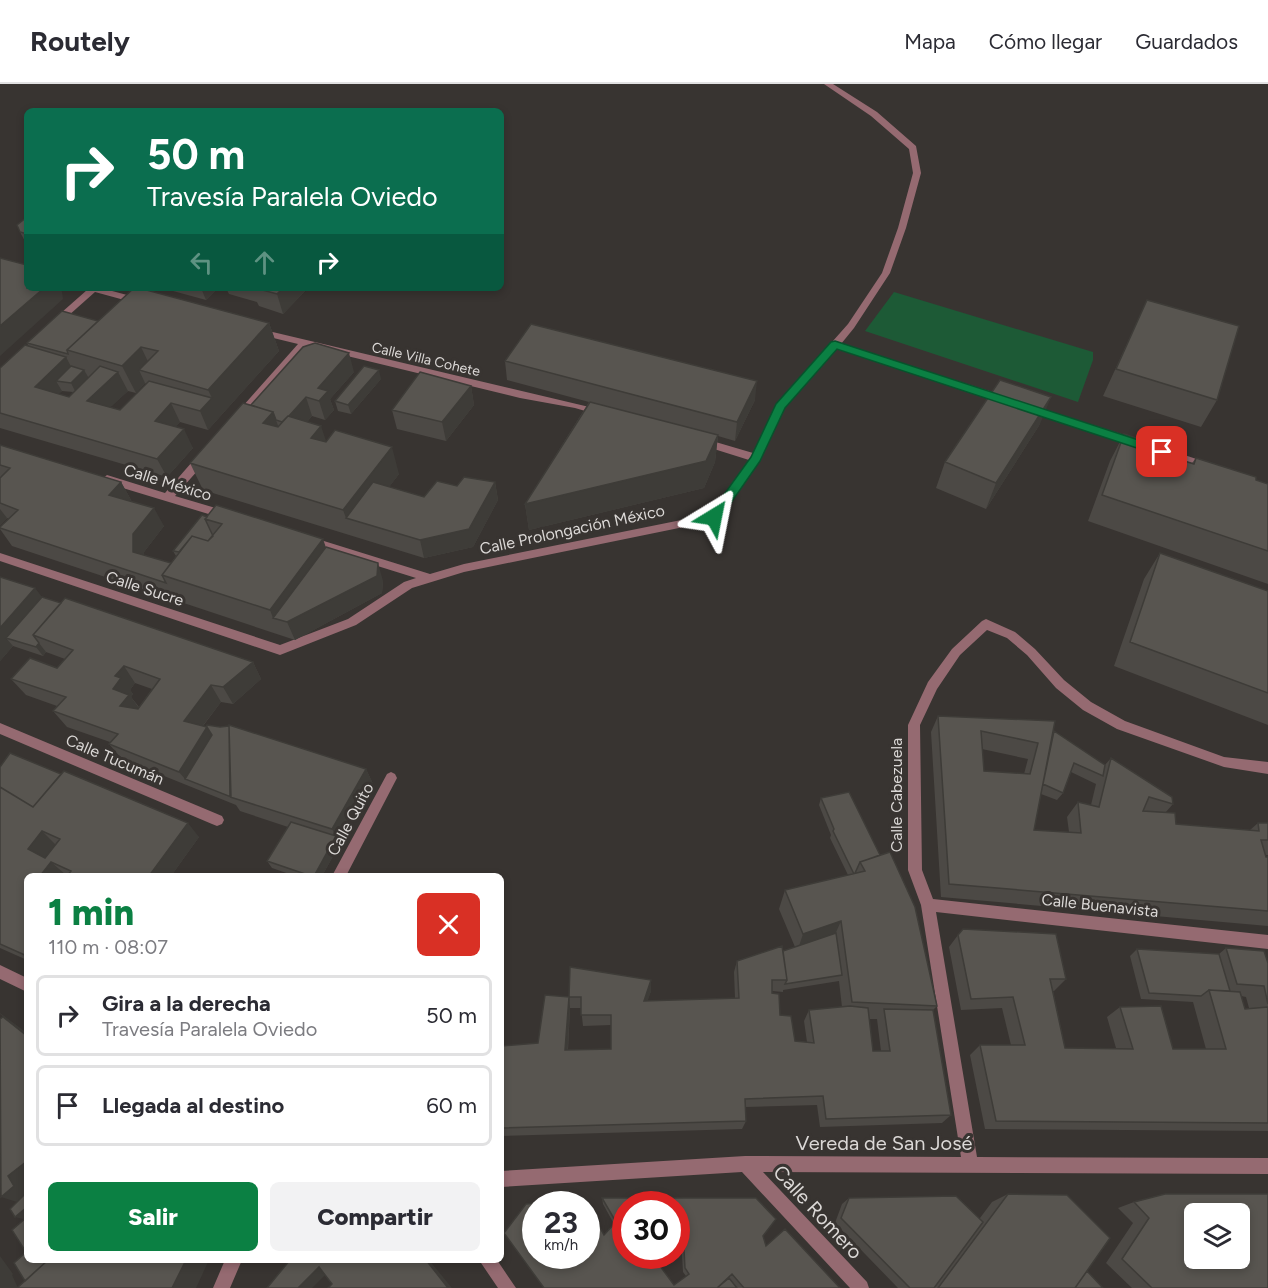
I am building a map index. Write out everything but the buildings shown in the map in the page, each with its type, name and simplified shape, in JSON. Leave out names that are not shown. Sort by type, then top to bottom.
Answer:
[{"type":"street","name":"Calle Prolongación México","points":[[280,650],[352,622],[408,585],[465,567],[714,517],[756,458],[780,406],[851,326],[886,273],[902,228],[917,173],[913,148],[874,114],[828,84]]},
{"type":"street","points":[[51,327],[89,291]]},
{"type":"street","points":[[103,291],[148,303]]},
{"type":"street","name":"Calle Villa Cohete","points":[[248,329],[520,396],[575,405],[609,415]]},
{"type":"street","points":[[228,429],[303,344]]},
{"type":"street","points":[[835,345],[1143,445]]},
{"type":"street","points":[[688,438],[756,458]]},
{"type":"street","points":[[168,497],[213,446]]},
{"type":"street","points":[[1155,449],[1223,472]]},
{"type":"street","name":"Calle México","points":[[101,477],[236,518]]},
{"type":"street","points":[[304,540],[430,578]]},
{"type":"street","name":"Calle Sucre","points":[[0,557],[280,650]]},
{"type":"street","name":"Calle Cabezuela","points":[[970,1164],[928,905],[915,870],[914,726],[932,686],[956,652],[986,624],[1011,635],[1031,652],[1060,684],[1087,706],[1121,725],[1224,762],[1268,768]]},
{"type":"street","name":"Calle Tucumán","points":[[0,728],[217,820]]},
{"type":"street","name":"Calle Quito","points":[[341,873],[391,778]]},
{"type":"street","name":"Calle Buenavista","points":[[928,905],[1268,942]]},
{"type":"street","points":[[0,972],[24,984]]},
{"type":"street","name":"Vereda de San José","points":[[504,1179],[745,1164],[1268,1166]]},
{"type":"street","name":"Calle Romero","points":[[745,1164],[861,1288]]},
{"type":"street","points":[[221,1288],[233,1263]]},
{"type":"street","points":[[489,1263],[508,1288]]},
{"type":"green space","points":[[894,292],[1093,352],[1093,360],[1078,402],[865,331]]},
{"type":"route","points":[[714,517],[756,458],[780,406],[835,345],[1162,452]]}]
